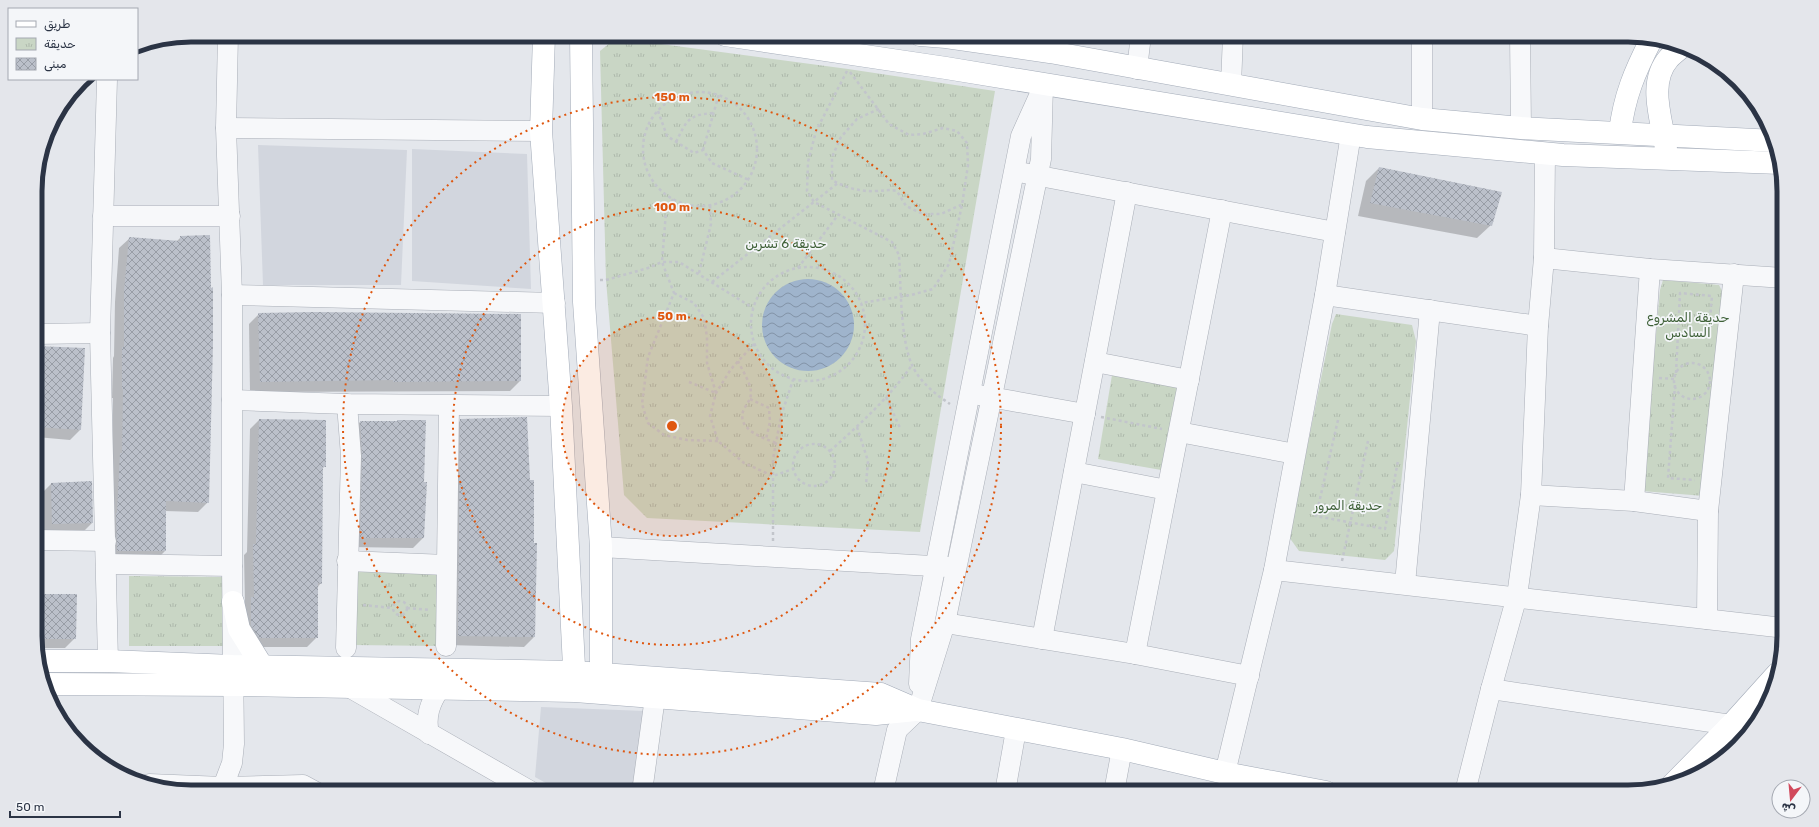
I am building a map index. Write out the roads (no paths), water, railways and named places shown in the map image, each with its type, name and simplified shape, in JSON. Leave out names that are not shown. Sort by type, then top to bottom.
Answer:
[{"type":"main road","points":[[544,42],[541,131],[555,303],[575,682]]},
{"type":"main road","points":[[581,42],[584,302],[601,547],[601,683]]},
{"type":"main road","points":[[771,42],[937,67],[1351,134],[1545,154],[1668,160],[1774,163]]},
{"type":"main road","points":[[935,42],[937,67]]},
{"type":"main road","points":[[1023,42],[1052,44],[1137,69],[1422,119],[1521,128],[1768,141]]},
{"type":"main road","points":[[1620,132],[1622,110],[1630,82],[1649,43]]},
{"type":"main road","points":[[1043,85],[1052,44]]},
{"type":"main road","points":[[1668,160],[1657,98],[1659,76],[1668,59],[1678,51]]},
{"type":"main road","points":[[555,303],[584,302]]},
{"type":"main road","points":[[569,549],[601,547]]},
{"type":"main road","points":[[233,602],[239,629],[262,666]]},
{"type":"main road","points":[[44,661],[108,661],[347,686],[440,688],[575,682]]},
{"type":"main road","points":[[50,684],[234,675],[262,666],[575,682],[881,694],[918,710],[1016,730],[1122,749],[1225,773],[1288,785]]},
{"type":"main road","points":[[1682,775],[1731,725],[1770,682]]},
{"type":"main road","points":[[601,683],[655,697],[876,714],[918,710]]},
{"type":"street","points":[[224,785],[232,763],[234,744],[232,566],[232,295],[226,128],[228,42]]},
{"type":"street","points":[[1137,69],[1140,42]]},
{"type":"street","points":[[1231,85],[1233,42]]},
{"type":"street","points":[[1422,42],[1422,119]]},
{"type":"street","points":[[1520,42],[1521,128]]},
{"type":"street","points":[[107,80],[100,333],[108,661]]},
{"type":"street","points":[[918,710],[921,638],[1021,136],[1043,85]]},
{"type":"street","points":[[885,785],[897,730],[918,710],[945,623],[1041,159],[1043,85]]},
{"type":"street","points":[[226,128],[541,131]]},
{"type":"street","points":[[1225,773],[1274,570],[1325,295],[1351,134]]},
{"type":"street","points":[[1467,785],[1491,689],[1518,596],[1531,495],[1538,326],[1544,258],[1545,154]]},
{"type":"street","points":[[1014,171],[1335,232]]},
{"type":"street","points":[[1042,639],[1128,192]]},
{"type":"street","points":[[1135,654],[1222,210]]},
{"type":"street","points":[[103,216],[230,216]]},
{"type":"street","points":[[1544,258],[1650,269],[1777,278]]},
{"type":"street","points":[[1634,500],[1650,269]]},
{"type":"street","points":[[1707,619],[1708,511],[1734,274]]},
{"type":"street","points":[[232,295],[555,303]]},
{"type":"street","points":[[1325,295],[1538,326]]},
{"type":"street","points":[[1405,584],[1430,310]]},
{"type":"street","points":[[42,334],[100,333]]},
{"type":"street","points":[[1095,362],[1189,380]]},
{"type":"street","points":[[970,393],[1085,414]]},
{"type":"street","points":[[232,400],[449,406],[561,406]]},
{"type":"street","points":[[346,648],[347,561],[351,456],[347,404]]},
{"type":"street","points":[[446,646],[449,406]]},
{"type":"street","points":[[1179,432],[1295,454]]},
{"type":"street","points":[[1074,472],[1167,490]]},
{"type":"street","points":[[1531,495],[1634,500],[1708,511]]},
{"type":"street","points":[[42,540],[106,541]]},
{"type":"street","points":[[601,547],[957,568]]},
{"type":"street","points":[[347,561],[447,565]]},
{"type":"street","points":[[106,564],[232,566]]},
{"type":"street","points":[[1274,570],[1518,596],[1777,627]]},
{"type":"street","points":[[945,623],[1135,654],[1249,676]]},
{"type":"street","points":[[347,686],[516,785]]},
{"type":"street","points":[[429,734],[427,719],[428,712],[440,688]]},
{"type":"street","points":[[1491,689],[1731,725]]},
{"type":"street","points":[[643,785],[655,697]]},
{"type":"street","points":[[1006,785],[1016,730]]},
{"type":"street","points":[[1115,785],[1122,749]]},
{"type":"water","points":[[808,279],[826,282],[841,292],[851,307],[854,325],[851,343],[841,358],[826,368],[808,371],[790,368],[775,358],[765,343],[762,325],[765,307],[775,292],[790,282]]},
{"type":"park label","name":"حديقة 6 تشرين","points":[[786,243]]},
{"type":"park label","name":"حديقة المشروع السادس","points":[[1688,324]]},
{"type":"park label","name":"حديقة المرور","points":[[1348,505]]}]
